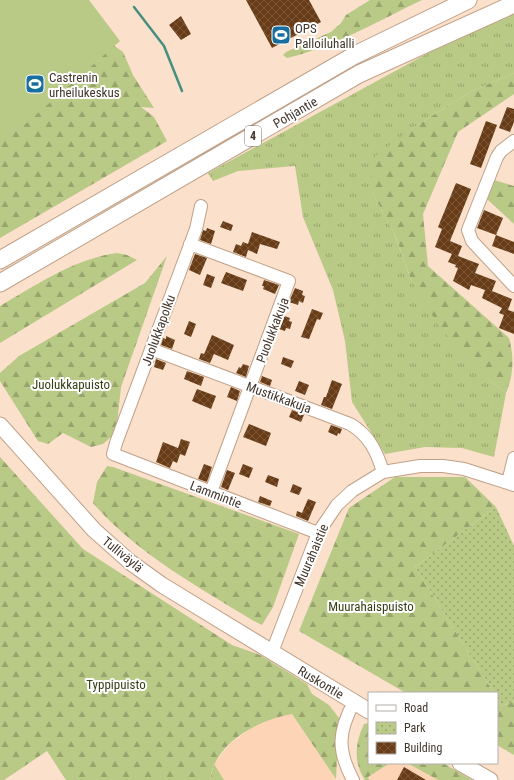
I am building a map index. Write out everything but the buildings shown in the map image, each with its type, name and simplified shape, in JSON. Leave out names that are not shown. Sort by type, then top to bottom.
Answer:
[{"type":"highway","name":"Pohjantie","points":[[0,260],[355,55],[468,0]]},
{"type":"highway","name":"Pohjantie","points":[[0,283],[359,74],[514,4]]},
{"type":"main road","name":"Tulliväylä","points":[[0,425],[94,530],[130,562],[162,585],[272,652]]},
{"type":"main road","name":"Ruskontie","points":[[272,652],[368,710]]},
{"type":"main road","points":[[462,764],[490,780]]},
{"type":"street","points":[[514,141],[501,151],[497,157],[468,230],[472,241],[514,286]]},
{"type":"street","name":"Juolukkapolku","points":[[113,454],[196,229],[201,206]]},
{"type":"street","name":"Puolukkakuja","points":[[190,244],[289,281],[211,492]]},
{"type":"street","name":"Mustikkakuja","points":[[151,350],[350,424],[360,430],[376,451],[383,472]]},
{"type":"street","name":"Lammintie","points":[[113,454],[318,533]]},
{"type":"street","points":[[511,483],[514,458]]},
{"type":"street","name":"Muurahaistie","points":[[272,652],[318,533],[337,505],[352,491],[383,472],[406,467],[443,466],[464,469],[511,483]]},
{"type":"street","points":[[353,780],[343,762],[341,746],[344,728],[354,702]]},
{"type":"shaded area","points":[[292,714],[336,779],[224,780],[214,764],[230,744],[254,726],[275,717]]},
{"type":"shaded area","points":[[388,764],[409,764],[438,780],[369,780],[368,777]]},
{"type":"green space","name":"Castrenin urheilukeskus","points":[[0,0],[89,0],[120,41],[21,128],[0,140]]},
{"type":"green space","points":[[370,0],[422,0],[356,33],[322,47],[287,58],[283,55],[286,52],[331,32],[341,23],[346,15]]},
{"type":"green space","points":[[514,13],[514,73],[470,92],[411,129],[372,192],[394,233],[411,280],[490,381],[506,393],[494,457],[462,448],[425,447],[385,454],[352,402],[345,341],[333,290],[303,217],[295,166],[238,171],[213,181],[208,173],[452,40]]},
{"type":"green space","points":[[113,45],[123,52],[133,75],[154,108],[141,107],[154,117],[167,141],[0,238],[0,123]]},
{"type":"green space","points":[[514,73],[514,94],[458,132],[423,214],[428,266],[509,338],[512,352],[512,372],[506,393],[490,381],[440,328],[411,280],[395,235],[372,192],[370,181],[373,158],[411,129],[470,92]]},
{"type":"green space","points":[[494,180],[514,186],[514,224],[487,199]]},
{"type":"green space","points":[[117,253],[127,255],[137,260],[0,343],[0,306],[71,266],[86,260]]},
{"type":"green space","name":"Juolukkapuisto","points":[[167,256],[121,387],[117,424],[112,436],[103,444],[91,447],[63,433],[48,444],[38,441],[0,381],[0,373],[19,356],[145,283]]},
{"type":"green space","name":"Typpipuisto","points":[[0,457],[83,549],[232,645],[260,655],[307,684],[312,694],[329,705],[339,718],[336,779],[292,714],[269,720],[247,730],[237,737],[220,755],[213,767],[210,780],[66,780],[47,751],[4,780],[0,780]]},
{"type":"green space","points":[[107,466],[299,534],[273,607],[262,625],[168,568],[128,538],[110,521],[93,503],[97,482]]},
{"type":"green space","name":"Muurahaispuisto","points":[[395,477],[465,477],[496,507],[415,567],[493,692],[404,692],[299,631],[349,508]]},
{"type":"green space","points":[[496,507],[514,546],[514,701],[502,706],[498,699],[498,692],[493,692],[415,567]]},
{"type":"green space","points":[[498,699],[502,706],[514,701],[514,755],[498,746]]},
{"type":"green space","points":[[368,723],[368,764],[388,764],[368,777],[369,780],[365,780],[361,773],[357,759],[357,745],[364,724]]},
{"type":"green space","points":[[214,764],[224,780],[210,780]]},
{"type":"green space","points":[[409,764],[445,764],[472,780],[438,780]]},
{"type":"waterway","points":[[134,7],[164,46],[182,91]]},
{"type":"place","name":"OPS Palloiluhalli","points":[[281,35]]},
{"type":"place","name":"Castrenin urheilukeskus","points":[[35,84]]}]
